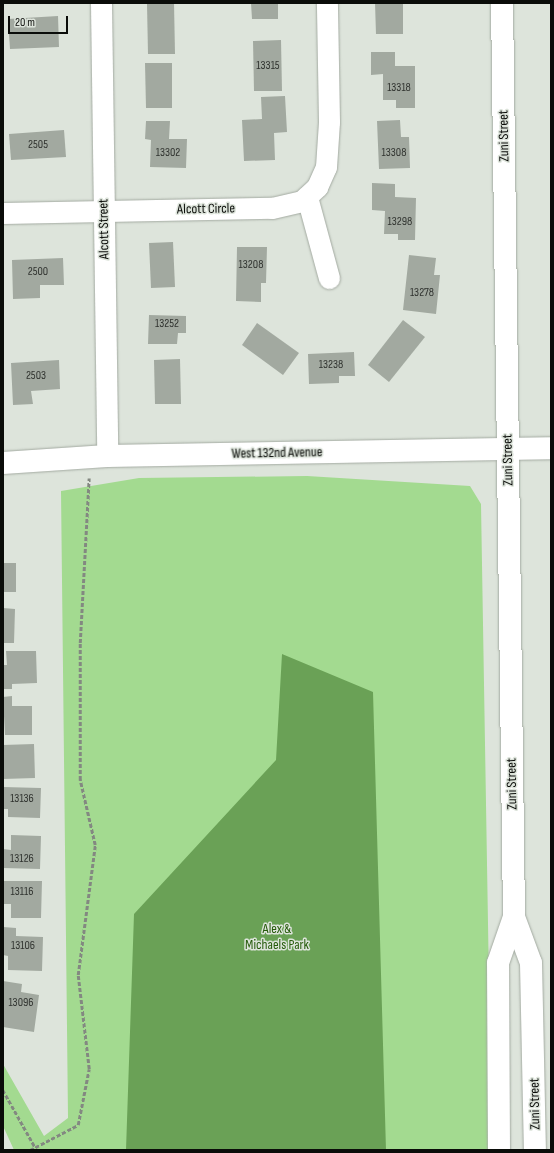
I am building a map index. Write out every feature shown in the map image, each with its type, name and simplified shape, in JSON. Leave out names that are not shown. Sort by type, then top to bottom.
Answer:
[{"type":"main road","name":"Zuni Street","points":[[499,1150],[498,963],[514,917],[502,3]]},
{"type":"main road","name":"West 132nd Avenue","points":[[3,463],[99,456],[551,448]]},
{"type":"main road","name":"Zuni Street","points":[[514,917],[531,962],[535,1150]]},
{"type":"street","name":"Alcott Street","points":[[99,456],[103,210],[101,3]]},
{"type":"street","name":"Alcott Circle","points":[[3,213],[272,208],[286,207],[307,197],[318,186],[326,167],[329,122],[327,3]]},
{"type":"street","points":[[307,197],[329,278]]},
{"type":"path","points":[[30,1150],[78,1126],[89,1069],[78,975],[95,845],[80,780],[80,643],[99,456]]},
{"type":"path","points":[[3,1090],[35,1147]]},
{"type":"green space","name":"Alex & Michaels Park","points":[[307,476],[470,486],[481,504],[489,983],[489,1150],[14,1150],[3,1126],[3,1064],[44,1136],[68,1118],[61,491],[139,478]]},
{"type":"shaded area","points":[[282,654],[373,692],[386,1150],[126,1150],[134,914],[276,760]]},
{"type":"building","points":[[174,3],[175,54],[148,54],[147,4]]},
{"type":"building","points":[[251,3],[278,3],[278,19],[252,19]]},
{"type":"building","points":[[375,3],[403,3],[403,34],[376,34]]},
{"type":"building","points":[[58,16],[59,47],[10,49],[8,19]]},
{"type":"building","points":[[281,40],[282,91],[254,91],[253,41]]},
{"type":"building","points":[[371,52],[395,52],[395,66],[415,66],[415,108],[396,108],[396,100],[383,100],[383,74],[371,75]]},
{"type":"building","points":[[145,63],[172,63],[172,108],[146,108]]},
{"type":"building","points":[[285,96],[287,132],[274,133],[275,160],[244,161],[242,120],[262,119],[261,97]]},
{"type":"building","points":[[400,120],[401,137],[409,137],[410,168],[379,169],[377,121]]},
{"type":"building","points":[[146,121],[170,121],[169,139],[187,139],[186,168],[150,167],[151,140],[145,139]]},
{"type":"building","points":[[64,130],[66,157],[11,160],[9,134]]},
{"type":"building","points":[[372,183],[395,184],[395,197],[416,198],[415,240],[398,240],[398,234],[384,234],[385,211],[372,210]]},
{"type":"building","points":[[173,242],[175,287],[151,288],[149,243]]},
{"type":"building","points":[[237,247],[267,247],[266,283],[261,283],[261,302],[236,301]]},
{"type":"building","points":[[409,255],[436,258],[434,275],[440,275],[436,314],[403,310]]},
{"type":"building","points":[[63,258],[64,285],[40,285],[40,298],[13,299],[12,260]]},
{"type":"building","points":[[149,315],[186,316],[186,333],[178,333],[177,344],[148,344]]},
{"type":"building","points":[[403,320],[425,337],[389,382],[368,365]]},
{"type":"building","points":[[257,323],[299,353],[283,375],[242,345]]},
{"type":"building","points":[[354,352],[355,376],[339,376],[339,383],[309,384],[308,354]]},
{"type":"building","points":[[180,359],[181,404],[155,404],[154,360]]},
{"type":"building","points":[[59,360],[60,389],[31,391],[33,404],[13,405],[11,363]]},
{"type":"building","points":[[3,563],[16,563],[16,592],[3,592]]},
{"type":"building","points":[[3,608],[15,609],[14,643],[3,643]]},
{"type":"building","points":[[6,651],[36,651],[37,683],[12,684],[12,689],[3,689],[3,665],[7,665]]},
{"type":"building","points":[[12,696],[12,706],[32,706],[32,735],[5,735],[3,697]]},
{"type":"building","points":[[34,744],[35,778],[3,779],[3,745]]},
{"type":"building","points":[[3,787],[41,788],[40,818],[8,817],[8,809],[3,809]]},
{"type":"building","points":[[11,835],[41,836],[40,869],[3,868],[3,849],[11,850]]},
{"type":"building","points":[[3,881],[42,881],[41,918],[11,918],[11,904],[3,904]]},
{"type":"building","points":[[3,927],[16,928],[16,936],[43,937],[42,971],[8,970],[8,956],[3,955]]},
{"type":"building","points":[[3,981],[22,984],[21,992],[39,995],[34,1032],[3,1027]]}]
